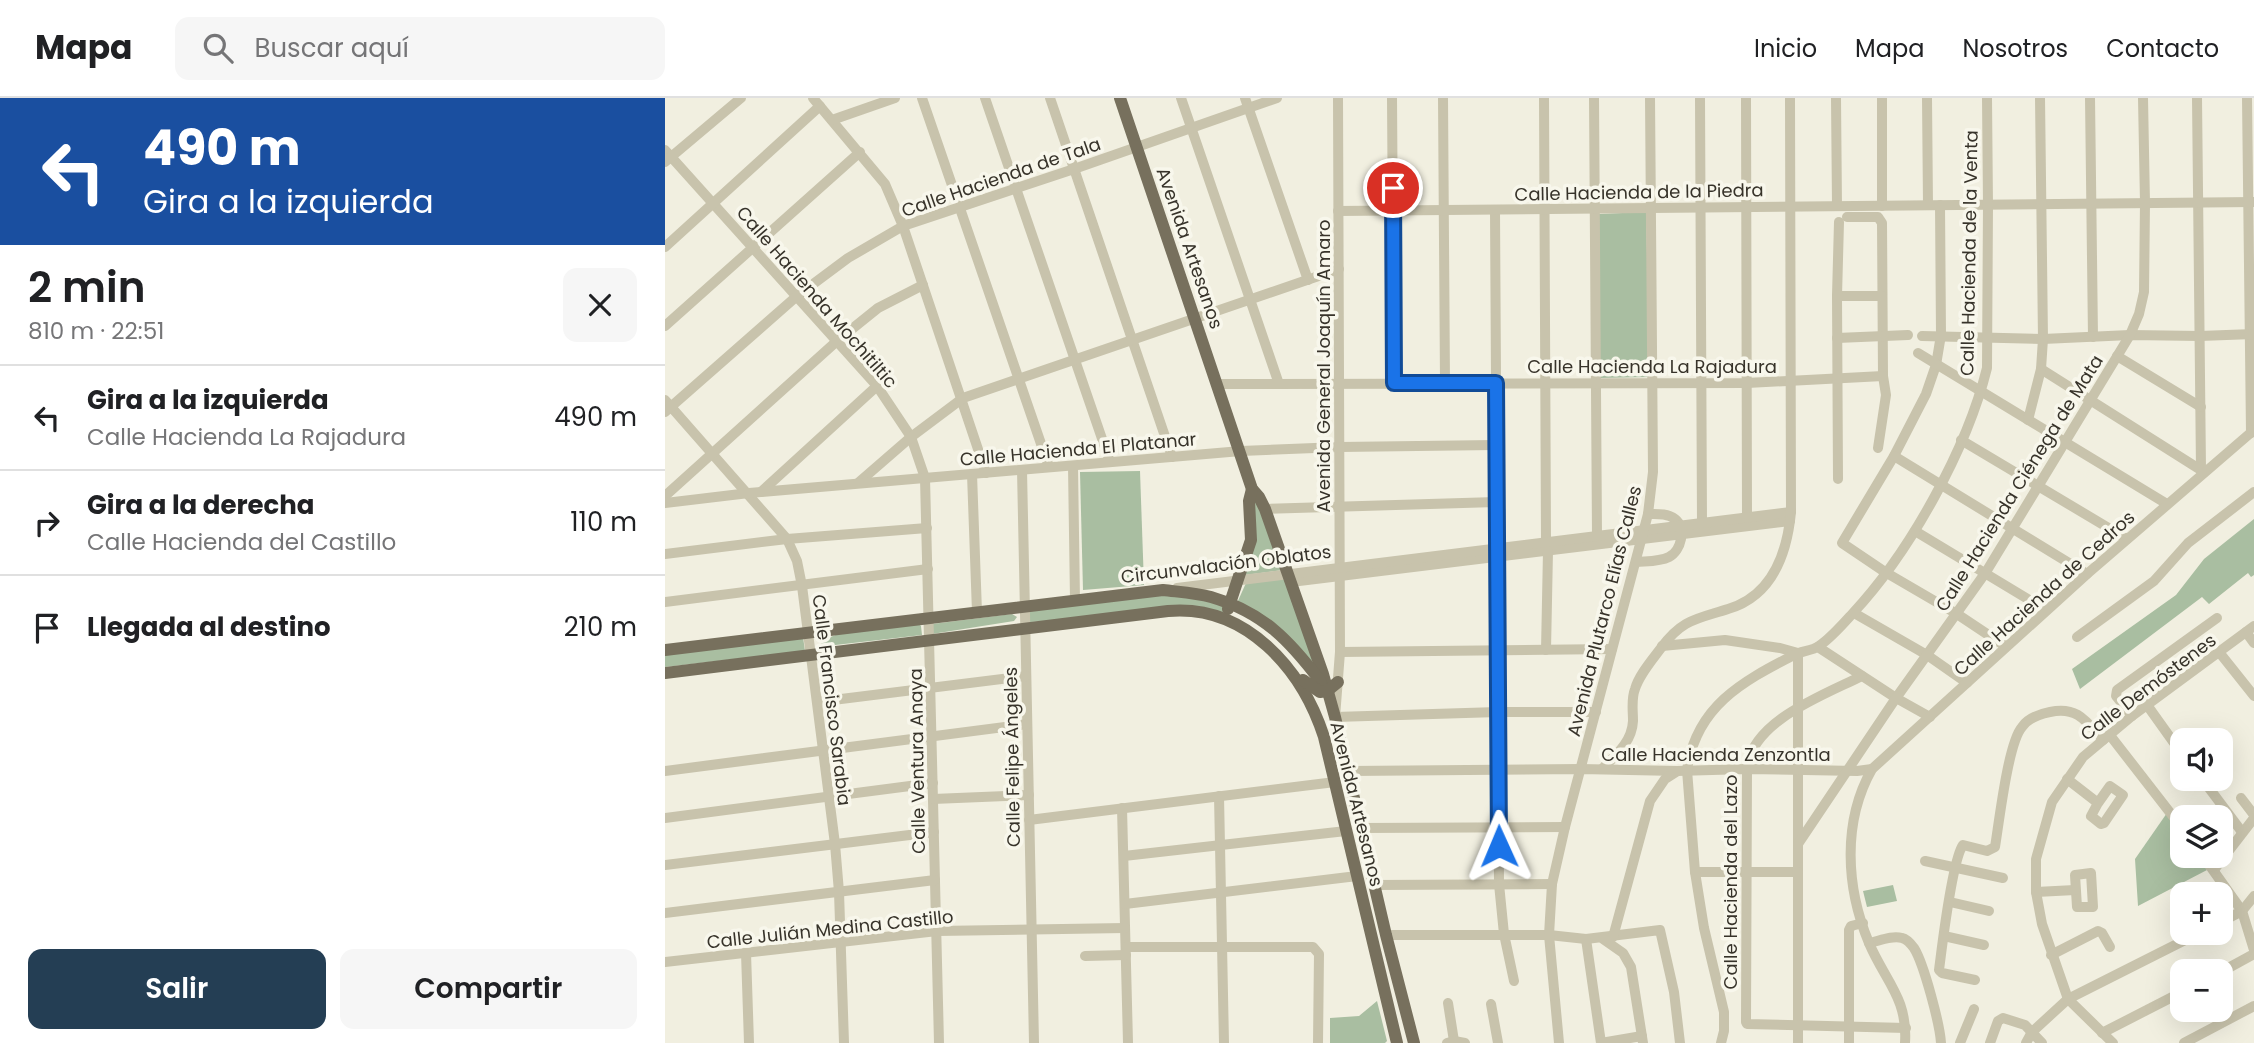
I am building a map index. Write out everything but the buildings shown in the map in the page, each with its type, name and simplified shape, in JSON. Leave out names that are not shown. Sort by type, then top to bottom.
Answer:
[{"type":"main road","name":"Avenida Artesanos","points":[[1120,98],[1252,489],[1265,509],[1327,691],[1349,771],[1386,935],[1414,1043]]},
{"type":"main road","name":"Avenida Artesanos","points":[[1252,489],[1249,501],[1251,540],[1224,619],[1249,631],[1271,647],[1304,690],[1316,713],[1397,1043]]},
{"type":"main road","name":"Circunvalación Oblatos","points":[[665,650],[1163,590]]},
{"type":"main road","points":[[1163,590],[1209,596],[1247,612],[1282,635],[1327,691]]},
{"type":"main road","points":[[665,673],[1182,610],[1224,619]]},
{"type":"main road","points":[[1289,669],[1317,692],[1327,691],[1338,682]]},
{"type":"main road","points":[[1335,782],[1354,794]]},
{"type":"main road","points":[[1358,880],[1367,898],[1376,930],[1386,935]]},
{"type":"street","points":[[667,156],[741,98]]},
{"type":"street","points":[[813,98],[885,184],[903,226],[986,473]]},
{"type":"street","points":[[832,120],[895,98]]},
{"type":"street","points":[[922,98],[1049,467]]},
{"type":"street","points":[[985,98],[1111,462]]},
{"type":"street","points":[[1050,98],[1172,457]]},
{"type":"street","points":[[1181,98],[1279,384]]},
{"type":"street","name":"Calle Hacienda de Tala","points":[[667,406],[797,296],[848,258],[903,226],[1074,169],[1191,127],[1246,103],[1277,98]]},
{"type":"street","name":"Avenida General Joaquín Amaro","points":[[1335,717],[1340,652],[1338,98]]},
{"type":"street","points":[[1392,98],[1394,383]]},
{"type":"street","points":[[1443,98],[1445,383]]},
{"type":"street","points":[[1544,98],[1546,650]]},
{"type":"street","points":[[1594,98],[1597,536]]},
{"type":"street","name":"Avenida Plutarco Elías Calles","points":[[1559,1043],[1549,935],[1552,884],[1648,514],[1653,472],[1650,98]]},
{"type":"street","points":[[1700,98],[1702,523]]},
{"type":"street","points":[[1746,98],[1747,518]]},
{"type":"street","points":[[1602,769],[1622,749],[1629,736],[1633,723],[1635,688],[1662,646],[1683,625],[1695,618],[1729,609],[1760,592],[1778,567],[1790,517],[1790,98]]},
{"type":"street","points":[[1836,98],[1837,206]]},
{"type":"street","points":[[1882,98],[1882,206]]},
{"type":"street","points":[[1927,98],[1928,205]]},
{"type":"street","name":"Calle Hacienda de la Venta","points":[[1721,1043],[1724,1012],[1704,928],[1682,770],[1703,722],[1721,700],[1762,671],[1798,653],[1818,647],[1854,613],[1915,531],[1961,440],[1981,392],[1987,368],[1987,98]]},
{"type":"street","points":[[2028,420],[2041,369],[2043,339],[2040,98]]},
{"type":"street","points":[[2090,98],[2093,337]]},
{"type":"street","name":"Calle Hacienda Ciénega de Mata","points":[[1798,844],[1852,770],[1896,698],[1986,572],[2130,335],[2144,292],[2143,98]]},
{"type":"street","points":[[2197,98],[2203,471]]},
{"type":"street","points":[[2247,98],[2251,202],[2253,432]]},
{"type":"street","points":[[1246,103],[1308,280]]},
{"type":"street","points":[[665,247],[820,106]]},
{"type":"street","points":[[665,326],[860,152]]},
{"type":"street","name":"Calle Hacienda Mochitiltic","points":[[667,156],[714,204],[877,386],[911,437],[925,478]]},
{"type":"street","name":"Calle Hacienda de la Piedra","points":[[1338,211],[2251,202]]},
{"type":"street","points":[[1940,205],[1941,335],[1936,365],[1926,394],[1894,456],[1842,543],[2005,646]]},
{"type":"street","points":[[1495,210],[1499,884],[1504,934],[1514,981]]},
{"type":"street","points":[[1838,479],[1837,296],[1843,220],[1878,217],[1881,219],[1883,376],[1886,395],[1878,448]]},
{"type":"street","points":[[858,484],[911,437],[961,399],[1339,270]]},
{"type":"street","points":[[665,496],[837,341],[878,308],[923,285]]},
{"type":"street","points":[[1837,296],[1882,296]]},
{"type":"street","points":[[1922,336],[2043,339],[2252,334]]},
{"type":"street","points":[[1837,338],[1908,335]]},
{"type":"street","points":[[1918,354],[2167,505]]},
{"type":"street","points":[[2117,356],[2201,407]]},
{"type":"street","points":[[2041,369],[2203,471]]},
{"type":"street","name":"Calle Hacienda La Rajadura","points":[[1218,384],[1747,383],[1883,376]]},
{"type":"street","points":[[761,492],[877,386]]},
{"type":"street","name":"Calle Francisco Sarabia","points":[[667,406],[713,453],[787,539],[797,561],[835,844],[844,1043]]},
{"type":"street","name":"Calle Hacienda de Cedros","points":[[1905,1043],[1906,1028],[1900,1002],[1869,943],[1854,887],[1851,827],[1863,786],[1872,769],[2005,646],[2203,471],[2253,432]]},
{"type":"street","points":[[1961,440],[2127,539]]},
{"type":"street","name":"Calle Hacienda El Platanar","points":[[665,503],[748,493],[1241,451],[1495,445]]},
{"type":"street","points":[[1894,456],[2087,574]]},
{"type":"street","points":[[1073,466],[1075,600]]},
{"type":"street","name":"Calle Felipe Ángeles","points":[[1022,470],[1034,1043]]},
{"type":"street","points":[[972,474],[977,612]]},
{"type":"street","name":"Calle Ventura Anaya","points":[[925,478],[939,1043]]},
{"type":"street","points":[[2077,637],[2154,581],[2188,543],[2254,492]]},
{"type":"street","points":[[1265,509],[1496,502]]},
{"type":"street","points":[[1636,562],[1670,557],[1679,546],[1681,530],[1678,522],[1666,515],[1648,514]]},
{"type":"street","name":"Circunvalación Oblatos","points":[[1681,530],[1702,523],[1790,517]]},
{"type":"street","name":"Circunvalación Oblatos","points":[[1163,590],[1238,580],[1289,578],[1790,517]]},
{"type":"street","points":[[665,554],[787,539],[927,528]]},
{"type":"street","points":[[1915,531],[2046,610]]},
{"type":"street","name":"Circunvalación Oblatos","points":[[1547,547],[1597,536],[1642,534]]},
{"type":"street","points":[[665,602],[928,569]]},
{"type":"street","points":[[1854,613],[1967,683]]},
{"type":"street","points":[[2132,716],[2115,692],[2217,618]]},
{"type":"street","points":[[2250,629],[2254,643]]},
{"type":"street","name":"Calle Demóstenes","points":[[2113,1043],[2068,999],[2051,955],[2036,892],[2036,859],[2052,802],[2083,757],[2132,716],[2250,629]]},
{"type":"street","points":[[1662,646],[1725,640],[1798,653],[1798,1043]]},
{"type":"street","points":[[1818,647],[1930,717]]},
{"type":"street","points":[[1340,652],[1612,649]]},
{"type":"street","points":[[2219,652],[2254,696]]},
{"type":"street","points":[[817,702],[1026,676]]},
{"type":"street","name":"Calle Hacienda del Lazo","points":[[1798,1025],[1747,1024],[1746,871],[1749,755],[1761,736],[1798,709],[1862,676]]},
{"type":"street","points":[[2147,705],[2170,737]]},
{"type":"street","points":[[1975,980],[1940,971],[1956,868],[1963,845],[1987,851],[1995,848],[2013,746],[2023,725],[2044,713],[2070,710],[2106,737],[2170,814]]},
{"type":"street","points":[[1335,717],[1596,712]]},
{"type":"street","points":[[665,771],[1027,724]]},
{"type":"street","name":"Calle Hacienda Zenzontla","points":[[1349,771],[1872,769]]},
{"type":"street","points":[[1608,938],[1650,802],[1665,779],[1682,770]]},
{"type":"street","points":[[1852,770],[1863,786]]},
{"type":"street","points":[[2067,779],[2098,803]]},
{"type":"street","points":[[1029,820],[1335,782]]},
{"type":"street","points":[[665,818],[933,783]]},
{"type":"street","points":[[2211,791],[2242,832]]},
{"type":"street","points":[[933,799],[1029,795]]},
{"type":"street","points":[[1219,796],[1224,1043]]},
{"type":"street","points":[[2233,965],[2254,952],[2242,911],[2214,870],[2254,816],[2241,798]]},
{"type":"street","points":[[1122,808],[1128,1043]]},
{"type":"street","points":[[1361,828],[1565,827]]},
{"type":"street","points":[[1123,856],[1346,831]]},
{"type":"street","points":[[665,865],[934,832]]},
{"type":"street","points":[[1925,861],[2003,878]]},
{"type":"street","points":[[1695,872],[1798,872]]},
{"type":"street","points":[[2091,873],[2093,907],[2077,907],[2075,890],[2074,875],[2091,873]]},
{"type":"street","points":[[665,913],[935,880]]},
{"type":"street","points":[[1125,904],[1221,892],[1358,880]]},
{"type":"street","points":[[1374,884],[1552,884]]},
{"type":"street","points":[[2036,892],[2075,890]]},
{"type":"street","points":[[2233,916],[2242,911],[2254,896]]},
{"type":"street","points":[[1950,902],[1989,911]]},
{"type":"street","points":[[1849,1043],[1849,930],[1851,926],[1863,922]]},
{"type":"street","name":"Calle Julián Medina Castillo","points":[[665,962],[936,931],[1125,928]]},
{"type":"street","points":[[1386,935],[1504,934],[1586,939],[1660,930],[1674,992],[1680,1043]]},
{"type":"street","points":[[2051,955],[2099,931],[2110,947]]},
{"type":"street","points":[[1944,936],[1984,945]]},
{"type":"street","points":[[1869,943],[1893,937],[1902,938],[1913,947],[1920,961],[1939,1026],[1941,1043]]},
{"type":"street","points":[[1586,939],[1601,1043],[1643,1039],[1631,967],[1608,938]]},
{"type":"street","points":[[1085,956],[1222,946],[1310,945],[1316,948],[1319,954],[1318,1043]]},
{"type":"street","points":[[2027,1043],[2032,1032],[2068,999],[2175,945]]},
{"type":"street","points":[[746,953],[749,1043]]},
{"type":"street","points":[[2102,1033],[2170,998]]},
{"type":"street","points":[[1448,1003],[1455,1042]]},
{"type":"street","points":[[1491,1004],[1498,1043]]},
{"type":"street","points":[[2184,1043],[2254,1006]]},
{"type":"street","points":[[1960,1043],[1974,1009]]},
{"type":"street","points":[[1990,1043],[2001,1018],[2025,1025],[2042,1043]]},
{"type":"street","points":[[1798,1025],[1906,1028]]},
{"type":"green space","points":[[1646,212],[1650,377],[1600,378],[1599,214]]},
{"type":"green space","points":[[1140,471],[1144,585],[1083,590],[1080,472]]},
{"type":"green space","points":[[1252,495],[1263,514],[1283,570],[1245,575]]},
{"type":"green space","points":[[2254,519],[2254,575],[2251,577],[2248,573],[2209,604],[2202,597],[2080,689],[2072,669],[2176,595],[2204,559]]},
{"type":"green space","points":[[1285,578],[1318,670],[1237,603],[1246,583]]},
{"type":"green space","points":[[1166,593],[1225,605],[1223,614],[1030,622],[1028,609]]},
{"type":"green space","points":[[1012,614],[1017,617],[1014,621],[932,634],[932,624]]},
{"type":"green space","points":[[919,624],[922,635],[818,647],[838,634],[851,630]]},
{"type":"green space","points":[[803,637],[805,651],[665,667],[665,653]]},
{"type":"green space","points":[[2167,813],[2170,817],[2170,868],[2207,870],[2184,882],[2170,882],[2170,889],[2138,906],[2135,859]]},
{"type":"green space","points":[[1893,885],[1897,901],[1867,907],[1863,891]]},
{"type":"green space","points":[[1377,1001],[1387,1041],[1385,1043],[1330,1043],[1330,1018],[1359,1016]]},
{"type":"route","points":[[1393,188],[1394,383],[1496,383],[1499,846]]}]
